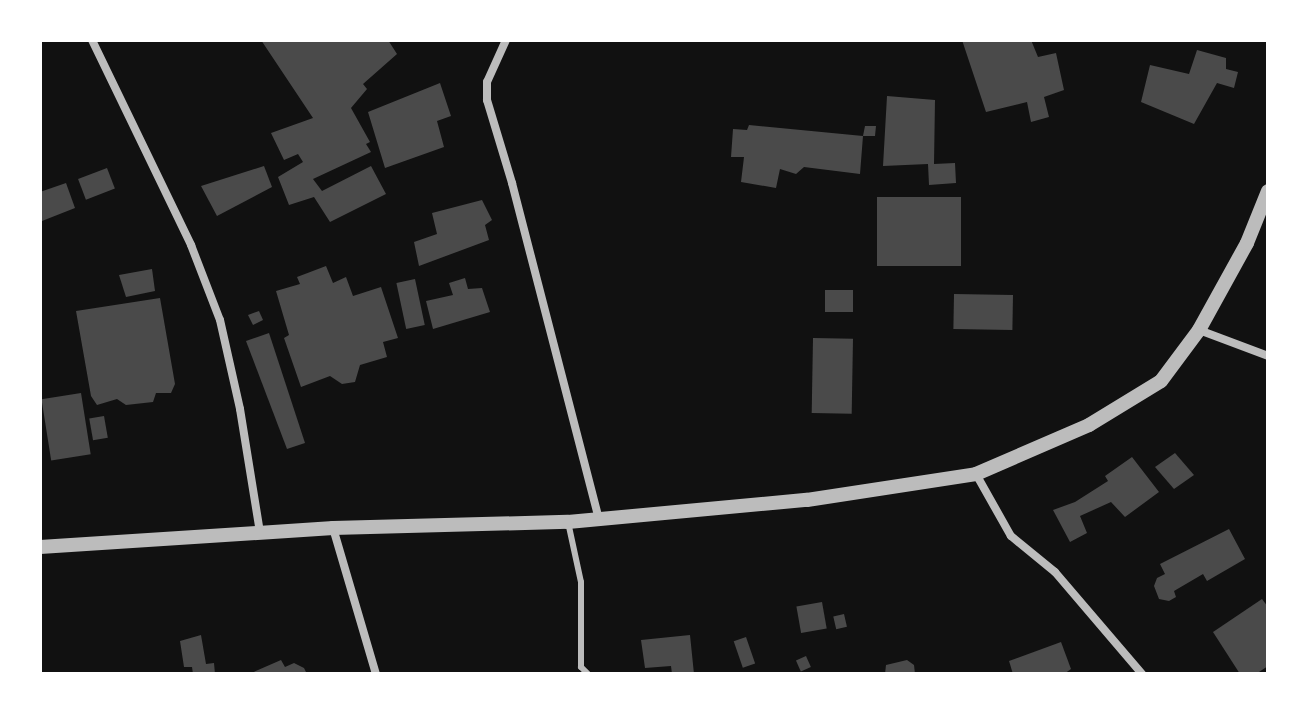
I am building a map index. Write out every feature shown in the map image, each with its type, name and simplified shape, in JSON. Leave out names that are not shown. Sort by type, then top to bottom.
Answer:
[{"type":"street","points":[[92,40],[191,245],[220,320],[240,409],[260,533]]},
{"type":"street","points":[[506,40],[487,82],[487,100],[512,183],[599,519]]},
{"type":"street","points":[[40,547],[333,528],[568,522],[807,500],[976,474],[1089,425],[1161,381],[1199,330],[1247,243],[1268,191]]},
{"type":"street","points":[[1199,330],[1268,356]]},
{"type":"street","points":[[976,474],[1011,536],[1055,572],[1142,674]]},
{"type":"street","points":[[333,528],[376,674]]},
{"type":"lane","points":[[568,522],[581,582],[581,667],[588,674]]},
{"type":"building","points":[[261,40],[388,40],[397,54],[363,84],[367,89],[351,108],[370,142],[366,144],[371,152],[313,179],[322,191],[371,166],[386,194],[330,222],[314,197],[289,205],[278,177],[303,162],[298,154],[284,160],[271,133],[313,118]]},
{"type":"building","points":[[962,40],[1031,40],[1038,57],[1056,53],[1064,90],[1044,97],[1049,117],[1031,122],[1027,102],[986,112]]},
{"type":"building","points":[[1197,50],[1226,58],[1226,69],[1238,72],[1234,88],[1217,83],[1194,124],[1141,102],[1150,65],[1189,74]]},
{"type":"building","points":[[440,83],[451,116],[437,121],[444,147],[385,168],[368,112]]},
{"type":"building","points":[[887,96],[935,100],[934,164],[955,163],[956,183],[929,185],[928,164],[883,166]]},
{"type":"building","points":[[749,125],[863,136],[860,174],[804,167],[796,174],[780,169],[776,188],[741,182],[744,157],[731,157],[733,129],[747,130]]},
{"type":"building","points":[[865,126],[876,126],[875,136],[863,136]]},
{"type":"building","points":[[264,166],[272,187],[217,216],[201,186]]},
{"type":"building","points":[[107,168],[115,189],[86,200],[78,179]]},
{"type":"building","points":[[66,183],[75,208],[42,221],[40,192]]},
{"type":"building","points":[[877,197],[961,197],[961,266],[877,266]]},
{"type":"building","points":[[482,200],[492,220],[485,225],[489,240],[419,266],[414,242],[437,234],[432,213]]},
{"type":"building","points":[[326,266],[333,283],[346,277],[353,296],[381,287],[398,338],[383,342],[387,357],[360,365],[355,382],[342,384],[330,376],[301,387],[284,338],[289,335],[276,291],[300,284],[297,277]]},
{"type":"building","points":[[152,269],[155,291],[126,297],[119,275]]},
{"type":"building","points":[[465,278],[468,289],[482,288],[490,312],[433,329],[426,301],[453,295],[449,283]]},
{"type":"building","points":[[415,279],[425,325],[406,329],[396,283]]},
{"type":"building","points":[[825,290],[853,290],[853,312],[825,312]]},
{"type":"building","points":[[954,294],[1013,295],[1012,330],[953,329]]},
{"type":"building","points":[[160,298],[175,384],[171,393],[156,393],[153,402],[126,405],[117,399],[97,405],[91,396],[76,311]]},
{"type":"building","points":[[259,311],[263,320],[253,325],[248,315]]},
{"type":"building","points":[[269,333],[305,443],[287,449],[246,341]]},
{"type":"building","points":[[813,338],[853,339],[852,414],[812,413]]},
{"type":"building","points":[[81,393],[91,454],[51,460],[41,399]]},
{"type":"building","points":[[104,416],[108,438],[93,440],[89,419]]},
{"type":"building","points":[[1175,453],[1194,475],[1174,489],[1155,467]]},
{"type":"building","points":[[1132,457],[1159,492],[1125,517],[1111,502],[1080,516],[1087,533],[1070,542],[1053,510],[1075,502],[1108,481],[1105,476]]},
{"type":"building","points":[[1229,529],[1245,559],[1207,581],[1203,574],[1174,591],[1176,597],[1169,601],[1159,599],[1154,586],[1157,578],[1165,574],[1160,564]]},
{"type":"building","points":[[1262,599],[1268,607],[1268,666],[1256,674],[1240,674],[1213,632]]},
{"type":"building","points":[[822,602],[827,629],[801,633],[796,607]]},
{"type":"building","points":[[844,614],[847,627],[836,629],[833,616]]},
{"type":"building","points":[[201,635],[206,664],[214,663],[215,674],[193,674],[192,667],[184,667],[180,641]]},
{"type":"building","points":[[690,635],[694,674],[672,674],[671,666],[645,668],[641,640]]},
{"type":"building","points":[[746,637],[755,663],[743,668],[734,641]]},
{"type":"building","points":[[1061,642],[1071,669],[1064,674],[1013,674],[1009,661]]},
{"type":"building","points":[[806,656],[811,667],[801,671],[796,660]]},
{"type":"building","points":[[281,660],[285,667],[294,663],[304,668],[307,674],[249,674]]},
{"type":"building","points":[[907,660],[914,665],[915,674],[885,674],[886,665]]}]
